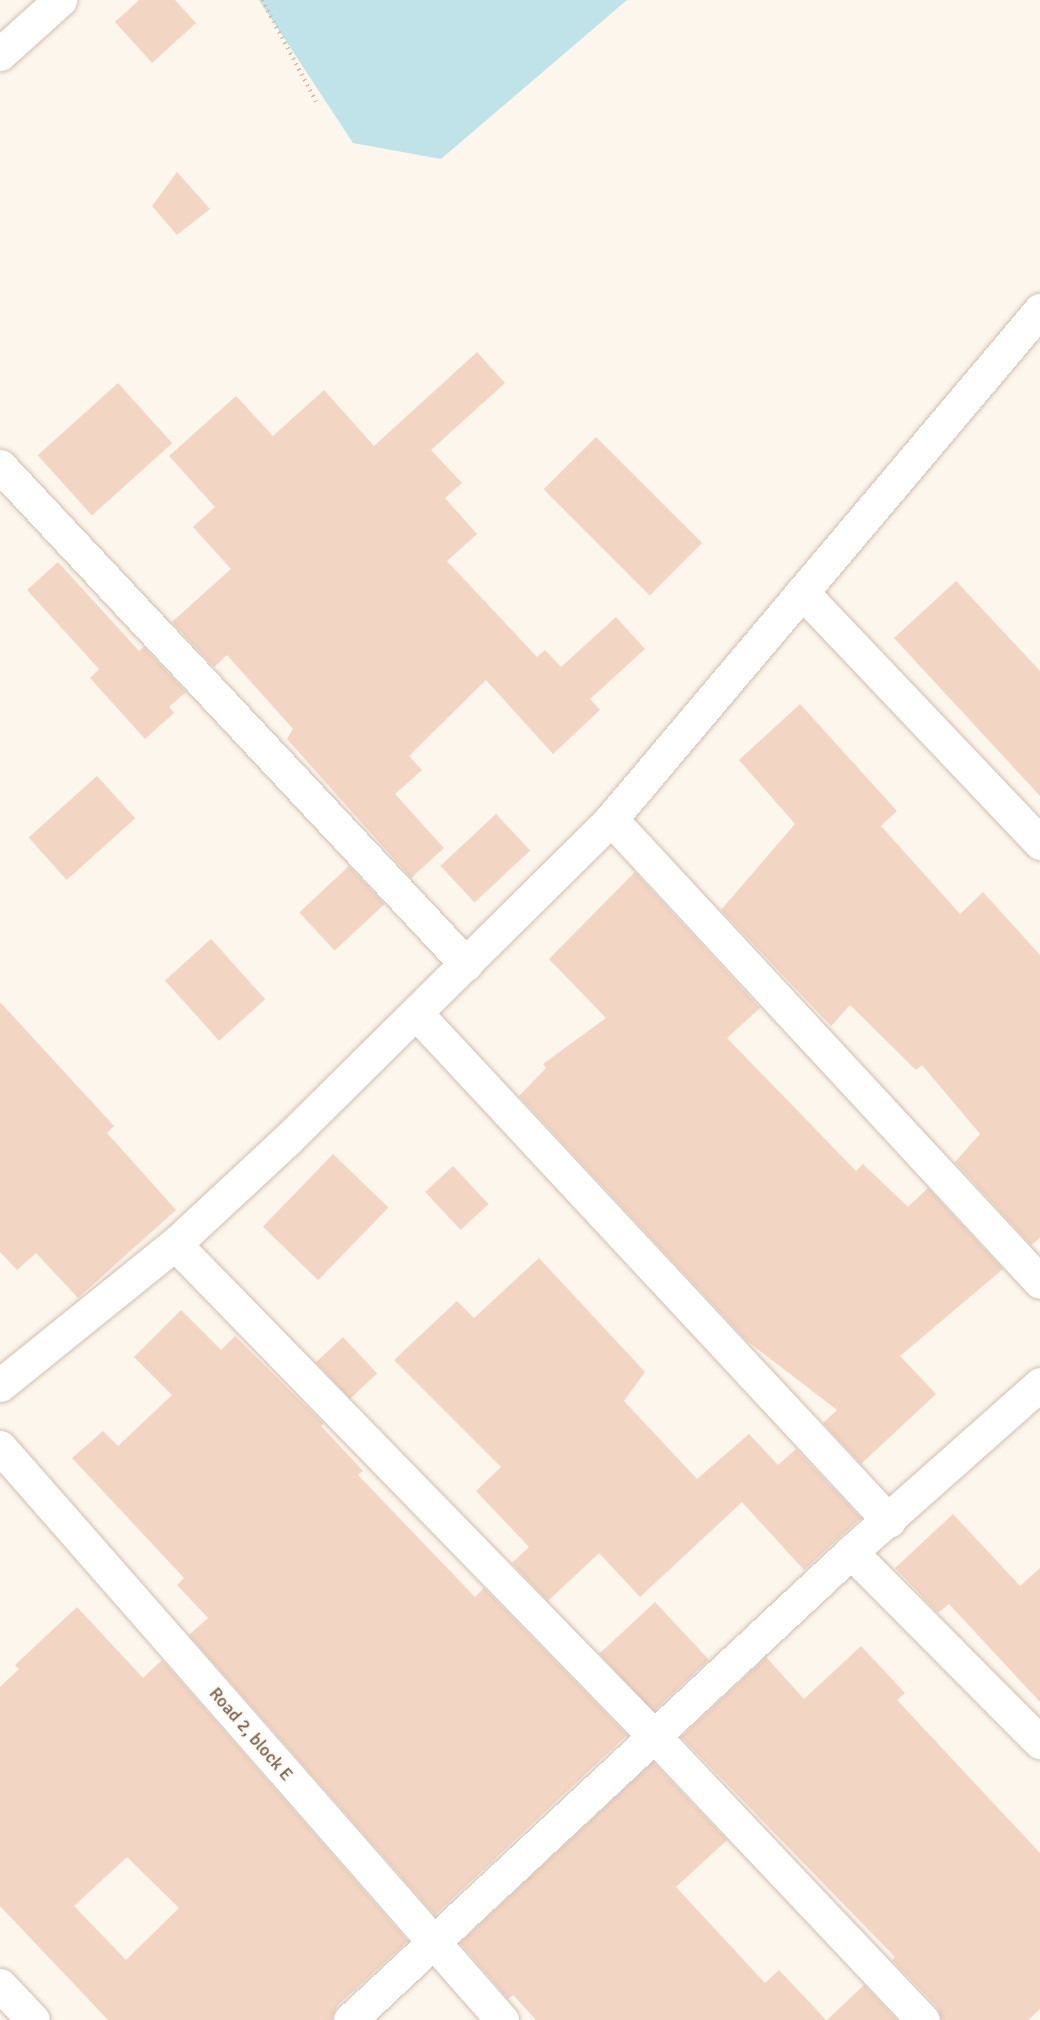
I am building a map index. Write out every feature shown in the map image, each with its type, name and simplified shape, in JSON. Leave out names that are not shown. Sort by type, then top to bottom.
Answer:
[{"type":"street","points":[[0,54],[60,0]]},
{"type":"street","points":[[0,1386],[175,1244],[416,1013],[611,819],[1040,310]]},
{"type":"street","points":[[0,466],[466,964]]},
{"type":"street","points":[[802,592],[1040,843]]},
{"type":"street","points":[[611,819],[1040,1282]]},
{"type":"street","points":[[416,1013],[889,1521]]},
{"type":"street","points":[[175,1244],[656,1737],[923,2020]]},
{"type":"street","points":[[350,2020],[432,1940],[656,1737],[850,1552],[889,1521],[1040,1384]]},
{"type":"street","name":"Road 2, block E","points":[[0,1447],[502,2020]]},
{"type":"street","points":[[850,1552],[1040,1742]]},
{"type":"street","points":[[0,1985],[33,2020]]},
{"type":"path","points":[[262,0],[316,100]]},
{"type":"water","points":[[259,0],[627,0],[441,159],[353,143]]},
{"type":"building","points":[[139,0],[175,0],[196,23],[152,63],[115,22]]},
{"type":"building","points":[[177,172],[210,209],[177,235],[152,206]]},
{"type":"building","points":[[477,352],[505,383],[431,450],[462,483],[445,498],[477,534],[447,561],[537,657],[545,650],[561,667],[616,617],[645,649],[590,699],[600,710],[553,754],[486,680],[409,756],[422,770],[395,794],[444,848],[411,878],[287,739],[293,729],[227,655],[214,667],[172,622],[231,569],[193,527],[215,507],[169,456],[236,396],[273,436],[324,390],[374,446]]},
{"type":"building","points":[[118,383],[172,443],[92,515],[38,455]]},
{"type":"building","points":[[596,437],[702,543],[650,595],[544,489]]},
{"type":"building","points":[[58,562],[139,651],[144,647],[186,692],[169,707],[174,713],[145,739],[90,678],[99,669],[27,590]]},
{"type":"building","points":[[956,581],[1040,671],[1040,796],[894,638]]},
{"type":"building","points":[[800,704],[897,811],[881,826],[960,914],[983,892],[1040,955],[1040,1238],[1031,1245],[955,1162],[980,1134],[922,1065],[916,1070],[850,1005],[831,1026],[721,910],[795,824],[739,760]]},
{"type":"building","points":[[97,776],[135,818],[67,880],[29,838]]},
{"type":"building","points":[[496,814],[530,851],[475,902],[440,866]]},
{"type":"building","points":[[349,866],[384,904],[335,950],[299,912]]},
{"type":"building","points":[[635,872],[760,1008],[727,1038],[856,1171],[863,1164],[908,1207],[928,1188],[1003,1269],[900,1356],[936,1394],[861,1464],[823,1423],[837,1410],[747,1341],[519,1096],[546,1068],[543,1064],[606,1018],[549,959]]},
{"type":"building","points":[[211,939],[265,999],[219,1041],[165,980]]},
{"type":"building","points":[[0,1002],[114,1126],[107,1133],[176,1210],[78,1298],[36,1253],[17,1270],[0,1252]]},
{"type":"building","points":[[333,1154],[388,1207],[318,1280],[263,1227]]},
{"type":"building","points":[[453,1166],[488,1204],[461,1230],[425,1192]]},
{"type":"building","points":[[539,1258],[645,1372],[624,1401],[697,1479],[749,1434],[778,1465],[796,1449],[861,1518],[804,1570],[742,1502],[640,1597],[599,1553],[548,1601],[512,1563],[529,1547],[476,1491],[501,1467],[394,1360],[457,1301],[474,1318]]},
{"type":"building","points":[[181,1310],[221,1350],[235,1336],[324,1424],[321,1426],[363,1471],[358,1475],[475,1597],[484,1588],[627,1735],[435,1915],[189,1635],[208,1618],[177,1585],[184,1578],[72,1458],[103,1431],[118,1446],[172,1395],[134,1357]]},
{"type":"building","points":[[343,1337],[377,1374],[350,1399],[316,1362]]},
{"type":"building","points":[[953,1514],[1020,1586],[1040,1568],[1040,1702],[949,1604],[938,1613],[895,1568]]},
{"type":"building","points":[[655,1602],[709,1660],[653,1712],[599,1654]]},
{"type":"building","points":[[77,1607],[143,1678],[162,1660],[408,1941],[337,2006],[332,2020],[108,2020],[0,1906],[0,1687],[19,1669],[15,1665]],"holes":[[[127,1857],[179,1908],[126,1960],[74,1906]]]},
{"type":"building","points":[[861,1646],[905,1693],[897,1700],[1040,1853],[1040,2009],[1028,2020],[941,2020],[937,2007],[892,1960],[895,1957],[681,1737],[766,1657],[804,1699]]},
{"type":"building","points":[[653,1762],[727,1840],[676,1887],[765,1983],[779,1970],[826,2020],[536,2020],[513,1995],[508,1999],[460,1943]]},
{"type":"building","points":[[864,1985],[897,2020],[827,2020]]}]
